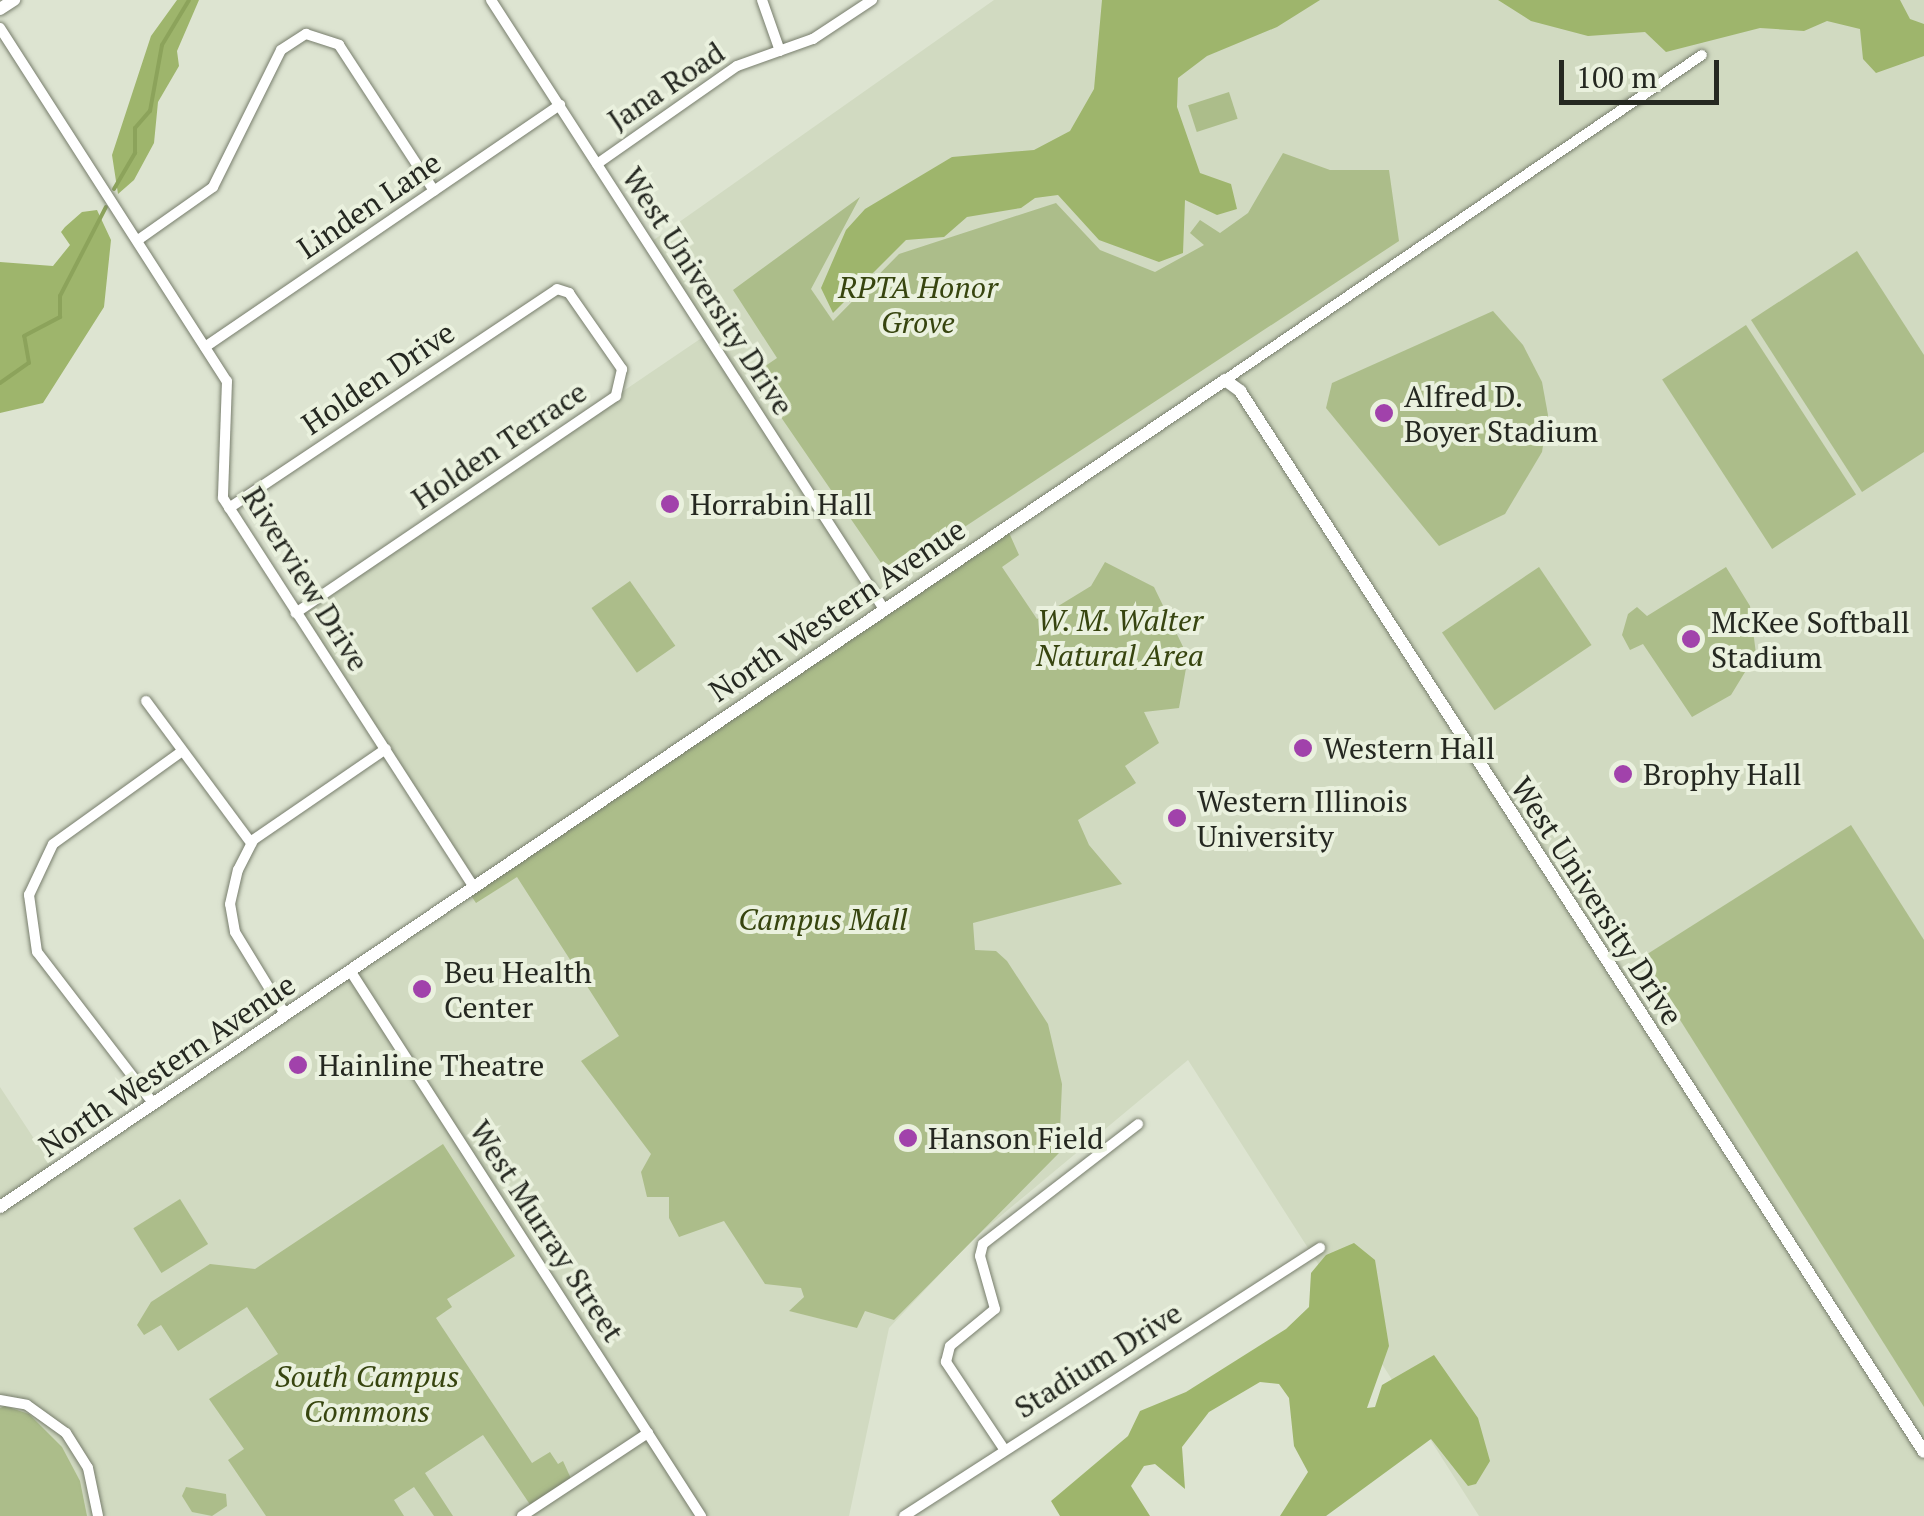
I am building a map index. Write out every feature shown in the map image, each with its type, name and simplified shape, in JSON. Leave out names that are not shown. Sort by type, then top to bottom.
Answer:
[{"type":"street","points":[[0,9],[14,0]]},
{"type":"street","name":"West University Drive","points":[[491,0],[884,609]]},
{"type":"street","points":[[762,0],[780,51]]},
{"type":"street","name":"Jana Road","points":[[597,164],[724,74],[829,30],[872,0]]},
{"type":"street","name":"Riverview Drive","points":[[0,28],[206,346],[230,390],[220,486],[229,508],[474,887]]},
{"type":"street","points":[[138,240],[213,188],[280,50],[306,34],[339,45],[434,191]]},
{"type":"street","name":"North Western Avenue","points":[[0,1207],[1702,55]]},
{"type":"street","name":"Linden Lane","points":[[206,346],[560,104]]},
{"type":"street","name":"Holden Drive","points":[[229,508],[554,290]]},
{"type":"street","name":"Holden Terrace","points":[[296,614],[620,392],[622,370],[569,293],[554,290]]},
{"type":"street","name":"West University Drive","points":[[1225,380],[1240,391],[1924,1452]]},
{"type":"street","points":[[146,701],[251,843]]},
{"type":"street","points":[[285,1014],[232,922],[234,886],[251,843],[386,749]]},
{"type":"street","points":[[153,1103],[104,1030],[37,952],[28,910],[37,868],[53,844],[181,752]]},
{"type":"street","name":"West Murray Street","points":[[350,972],[700,1516]]},
{"type":"street","points":[[1004,1449],[946,1358],[995,1310],[980,1256],[984,1244],[1138,1124]]},
{"type":"street","name":"Stadium Drive","points":[[904,1516],[1320,1248]]},
{"type":"street","points":[[0,1400],[27,1406],[66,1433],[93,1480],[98,1516]]},
{"type":"street","points":[[522,1516],[648,1433]]},
{"type":"street","points":[[920,1504],[928,1516]]},
{"type":"shaded area","name":"Western Illinois University","points":[[994,0],[1924,0],[1924,1516],[1479,1516],[1188,1060],[973,1239],[889,1328],[849,1516],[0,1516],[0,1087],[54,1169],[474,887],[296,613],[706,335],[648,244]]},
{"type":"green space","points":[[177,0],[199,0],[177,51],[179,66],[158,102],[154,143],[134,180],[118,194],[112,155],[151,36]]},
{"type":"green space","points":[[1102,0],[1320,0],[1277,27],[1207,56],[1178,78],[1177,107],[1200,173],[1231,184],[1237,209],[1217,215],[1185,200],[1183,253],[1159,262],[1099,240],[1058,195],[1035,198],[1021,208],[967,217],[944,237],[906,240],[833,313],[821,288],[846,230],[865,209],[952,157],[1034,150],[1070,131],[1094,89]]},
{"type":"green space","points":[[1498,0],[1900,0],[1910,19],[1924,24],[1924,56],[1876,73],[1863,59],[1860,29],[1827,21],[1804,31],[1760,28],[1666,52],[1645,32],[1588,36],[1531,21]]},
{"type":"green space","points":[[1229,92],[1238,119],[1197,132],[1188,105]]},
{"type":"green space","name":"RPTA Honor Grove","points":[[1283,153],[1330,170],[1389,170],[1399,241],[890,576],[752,375],[777,358],[733,290],[860,197],[811,289],[833,321],[899,254],[1056,203],[1100,250],[1155,272],[1204,245],[1190,233],[1200,220],[1220,233],[1248,213]]},
{"type":"green space","points":[[97,210],[111,240],[104,307],[43,403],[0,413],[0,262],[53,266],[70,245],[61,232],[82,212]]},
{"type":"green space","points":[[1857,251],[1924,355],[1924,452],[1862,492],[1751,320]]},
{"type":"green space","points":[[1493,311],[1523,345],[1542,382],[1548,415],[1542,452],[1505,514],[1439,546],[1326,408],[1332,383]]},
{"type":"green space","points":[[1746,325],[1856,494],[1772,549],[1662,379]]},
{"type":"green space","points":[[1006,526],[1019,555],[1002,567],[1037,619],[1091,586],[1105,562],[1154,587],[1188,657],[1179,708],[1144,712],[1159,743],[1125,766],[1136,783],[1078,820],[1089,845],[1122,884],[973,923],[975,950],[996,951],[1007,961],[1048,1024],[1062,1084],[1059,1153],[894,1320],[865,1311],[857,1328],[789,1311],[804,1297],[801,1288],[765,1284],[724,1221],[679,1237],[669,1218],[669,1197],[647,1197],[641,1172],[651,1154],[581,1061],[619,1036],[517,877],[476,903],[468,891]]},
{"type":"green space","points":[[1539,567],[1592,645],[1495,710],[1442,632]]},
{"type":"green space","name":"McKee Softball Stadium","points":[[1726,567],[1750,606],[1756,654],[1731,695],[1692,717],[1643,644],[1630,650],[1622,635],[1628,614],[1637,607],[1647,616]]},
{"type":"green space","points":[[630,581],[675,646],[637,673],[591,608]]},
{"type":"green space","points":[[1851,825],[1924,940],[1924,1407],[1641,958]]},
{"type":"green space","name":"South Campus Commons","points":[[443,1144],[515,1256],[447,1299],[452,1307],[436,1318],[532,1463],[550,1452],[558,1464],[563,1461],[573,1483],[533,1509],[483,1435],[425,1473],[453,1516],[434,1516],[414,1487],[394,1500],[404,1516],[266,1516],[228,1460],[244,1449],[209,1399],[278,1354],[247,1307],[178,1351],[161,1325],[144,1335],[137,1325],[151,1302],[210,1264],[255,1269]]},
{"type":"green space","points":[[180,1199],[208,1244],[161,1273],[133,1228]]},
{"type":"green space","points":[[1354,1243],[1375,1260],[1389,1346],[1367,1408],[1375,1407],[1382,1385],[1434,1355],[1478,1418],[1490,1461],[1476,1484],[1468,1486],[1431,1439],[1326,1516],[1280,1516],[1308,1472],[1294,1446],[1289,1398],[1279,1384],[1260,1382],[1209,1412],[1182,1447],[1185,1489],[1155,1464],[1144,1466],[1131,1486],[1150,1516],[1060,1516],[1051,1501],[1128,1436],[1140,1411],[1186,1392],[1286,1329],[1309,1307],[1311,1273],[1326,1255]]},
{"type":"green space","points":[[0,1408],[29,1414],[62,1447],[80,1481],[87,1516],[0,1516]]},
{"type":"green space","points":[[186,1487],[226,1494],[227,1506],[212,1516],[192,1512],[182,1496]]},
{"type":"waterway","points":[[114,189],[135,153],[135,128],[150,111],[162,45],[189,0]]},
{"type":"waterway","points":[[0,383],[29,363],[24,336],[60,317],[60,296],[106,207]]},
{"type":"place","name":"Alfred D. Boyer Stadium","points":[[1384,413]]},
{"type":"place","name":"Horrabin Hall","points":[[670,504]]},
{"type":"place","name":"McKee Softball Stadium","points":[[1691,639]]},
{"type":"place","name":"Western Hall","points":[[1303,748]]},
{"type":"place","name":"Brophy Hall","points":[[1623,774]]},
{"type":"place","name":"Western Illinois University","points":[[1177,818]]},
{"type":"place","name":"Beu Health Center","points":[[422,989]]},
{"type":"place","name":"Hainline Theatre","points":[[298,1065]]},
{"type":"place","name":"Hanson Field","points":[[908,1138]]},
{"type":"park label","name":"W. M. Walter Natural Area","points":[[1120,637]]},
{"type":"park label","name":"Campus Mall","points":[[823,919]]}]
